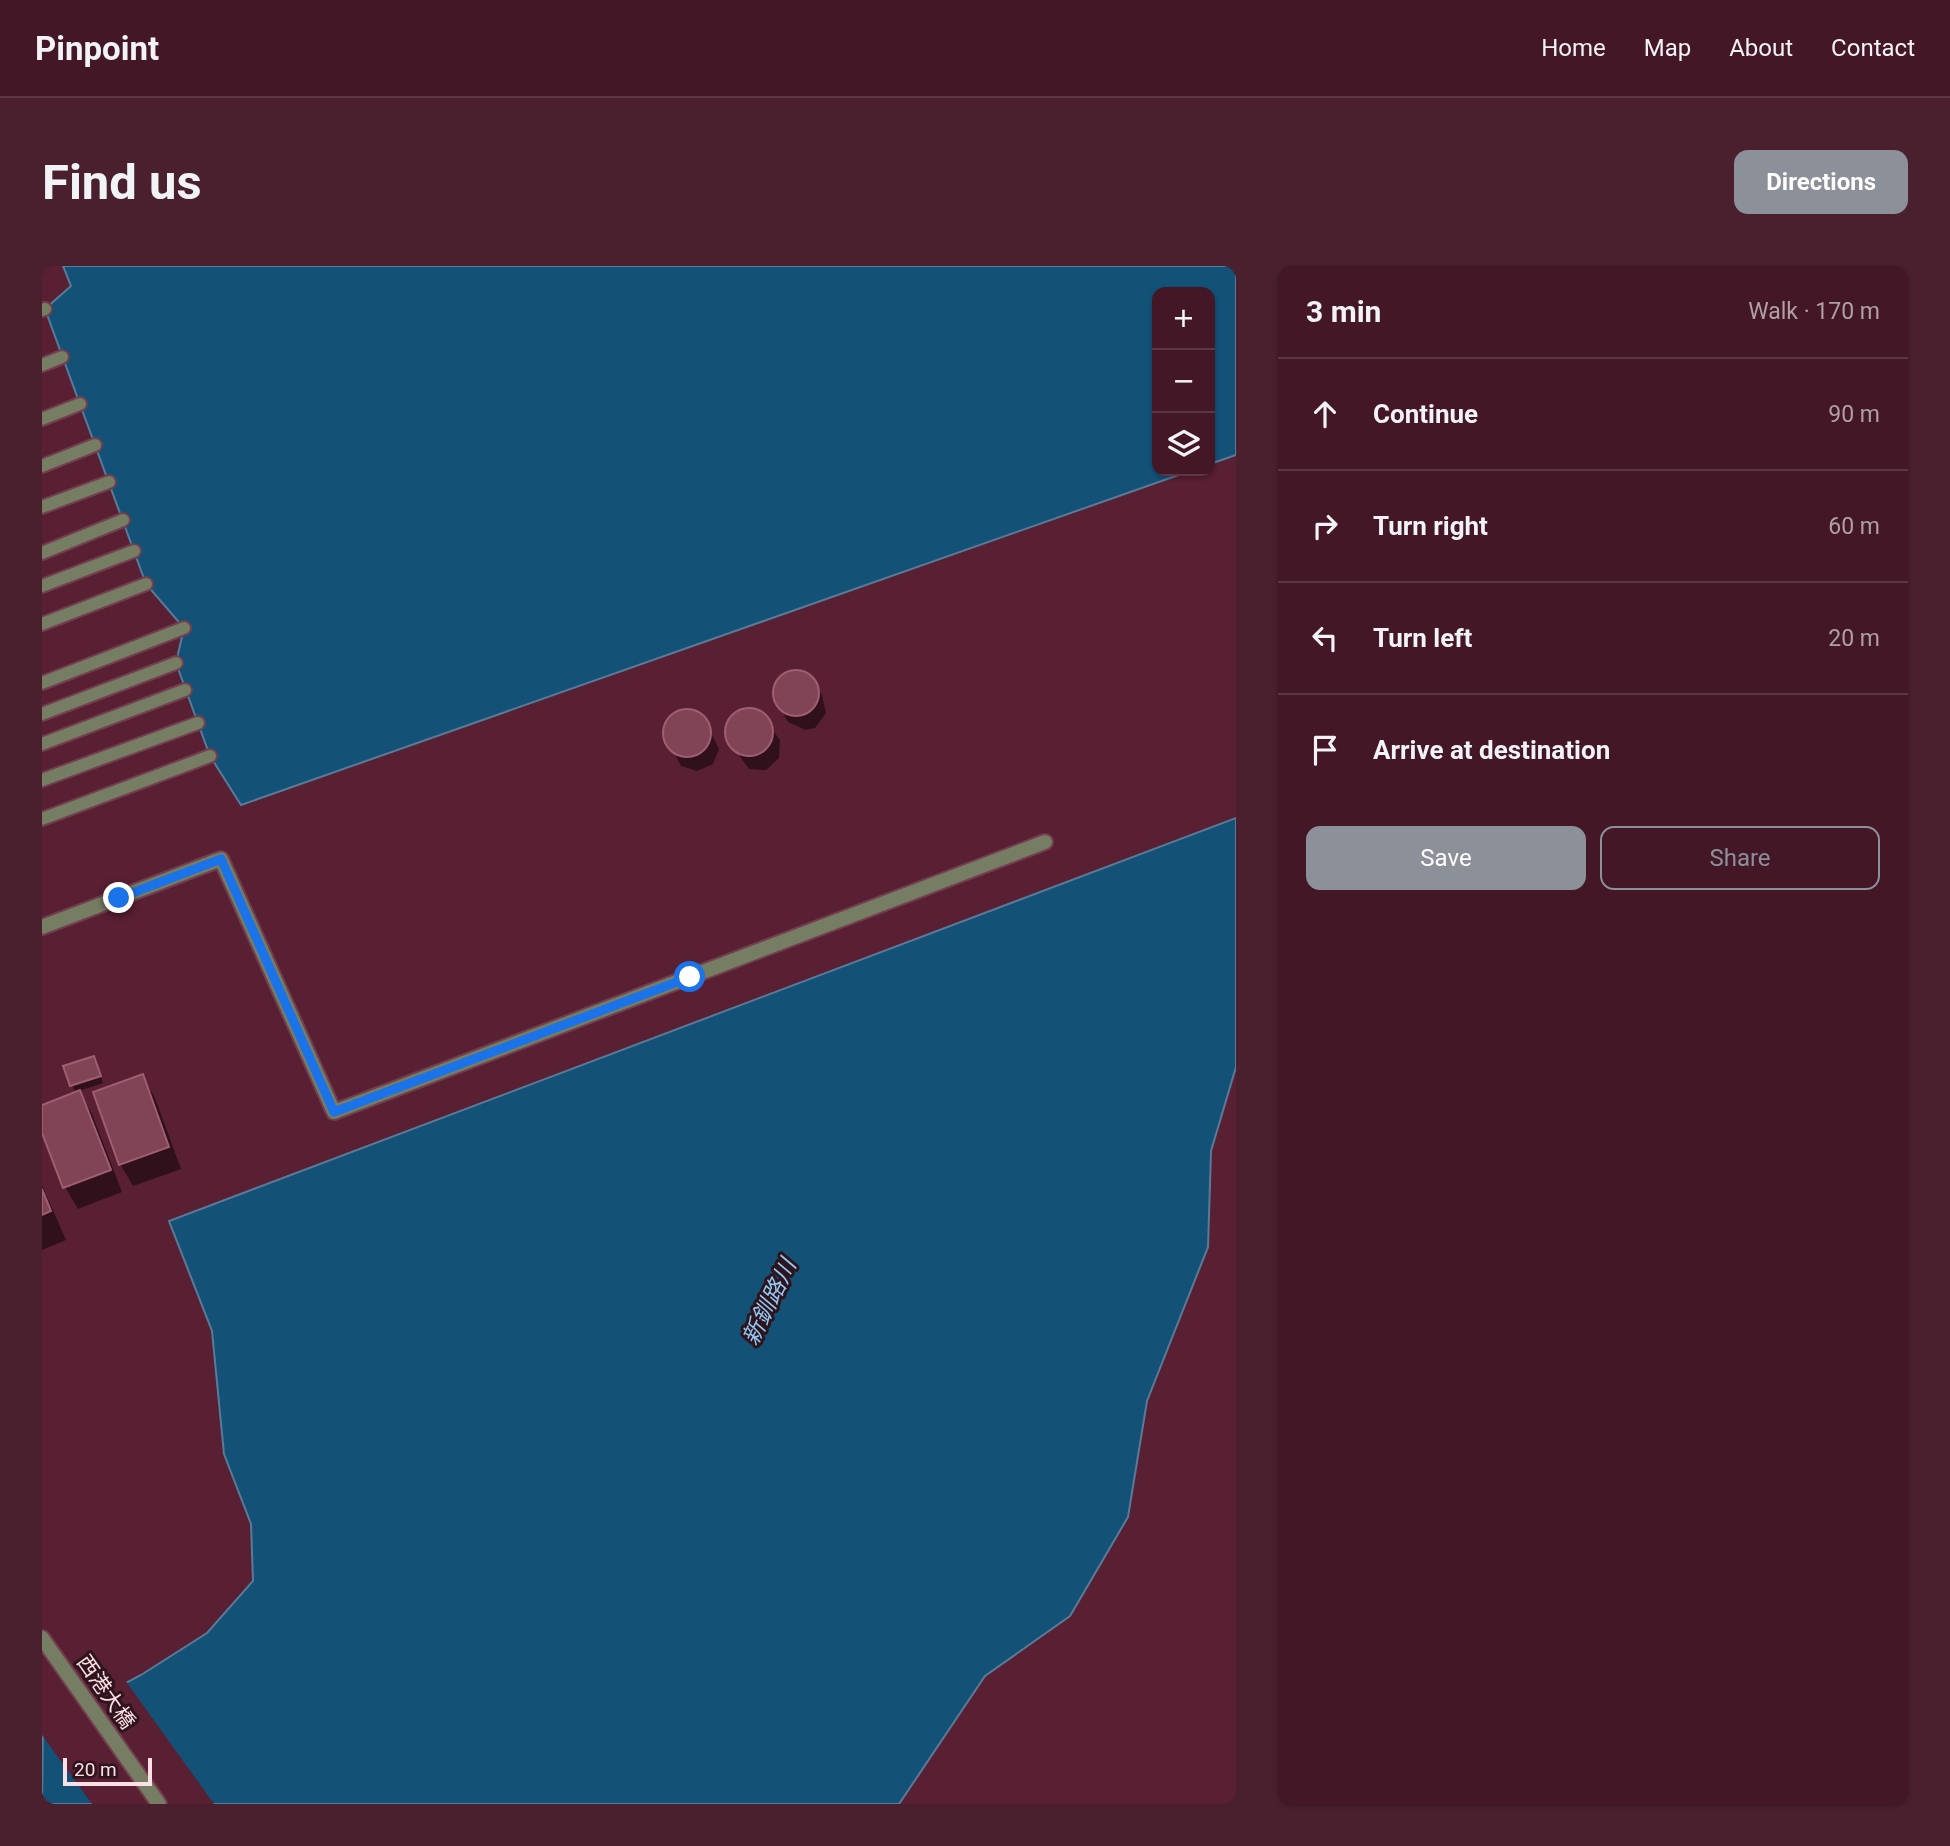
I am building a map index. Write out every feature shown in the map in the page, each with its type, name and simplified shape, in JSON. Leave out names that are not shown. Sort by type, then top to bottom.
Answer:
[{"type":"street","points":[[42,928],[221,859],[334,1112],[1045,842]]},
{"type":"street","name":"西港大橋","points":[[42,1638],[159,1804]]},
{"type":"lane","points":[[42,365],[62,357]]},
{"type":"lane","points":[[42,419],[80,404]]},
{"type":"lane","points":[[42,466],[95,446]]},
{"type":"lane","points":[[42,507],[109,482]]},
{"type":"lane","points":[[42,553],[123,520]]},
{"type":"lane","points":[[42,586],[134,551]]},
{"type":"lane","points":[[42,624],[146,584]]},
{"type":"lane","points":[[42,683],[184,628]]},
{"type":"lane","points":[[42,714],[176,663]]},
{"type":"lane","points":[[42,744],[185,690]]},
{"type":"lane","points":[[42,780],[198,723]]},
{"type":"lane","points":[[42,819],[210,756]]},
{"type":"water","points":[[63,266],[1236,266],[1236,455],[1215,462],[1215,287],[1152,287],[1152,476],[1176,476],[241,805],[210,756],[176,663],[184,628],[146,584],[45,309],[71,286]]},
{"type":"water","name":"新釧路川","points":[[1236,818],[1236,1067],[1211,1151],[1208,1247],[1147,1401],[1128,1517],[1070,1616],[985,1676],[899,1804],[42,1804],[43,1727],[141,1675],[207,1633],[253,1581],[251,1524],[224,1454],[212,1331],[169,1221]]},
{"type":"pier","points":[[125,1680],[214,1804],[92,1804],[42,1735],[42,1724]]},
{"type":"building","points":[[796,670],[812,677],[819,693],[812,709],[796,716],[780,709],[773,693],[780,677]]},
{"type":"building","points":[[749,708],[766,715],[773,732],[766,749],[749,756],[732,749],[725,732],[732,715]]},
{"type":"building","points":[[687,709],[704,716],[711,733],[704,750],[687,757],[670,750],[663,733],[670,716]]},
{"type":"building","points":[[94,1056],[101,1076],[70,1086],[63,1066]]},
{"type":"building","points":[[143,1074],[169,1147],[119,1165],[93,1092]]},
{"type":"building","points":[[80,1090],[111,1170],[63,1188],[42,1133],[42,1105]]},
{"type":"building","points":[[42,1189],[51,1211],[42,1215]]},
{"type":"route","points":[[119,898],[221,859],[334,1112],[690,977]]}]
